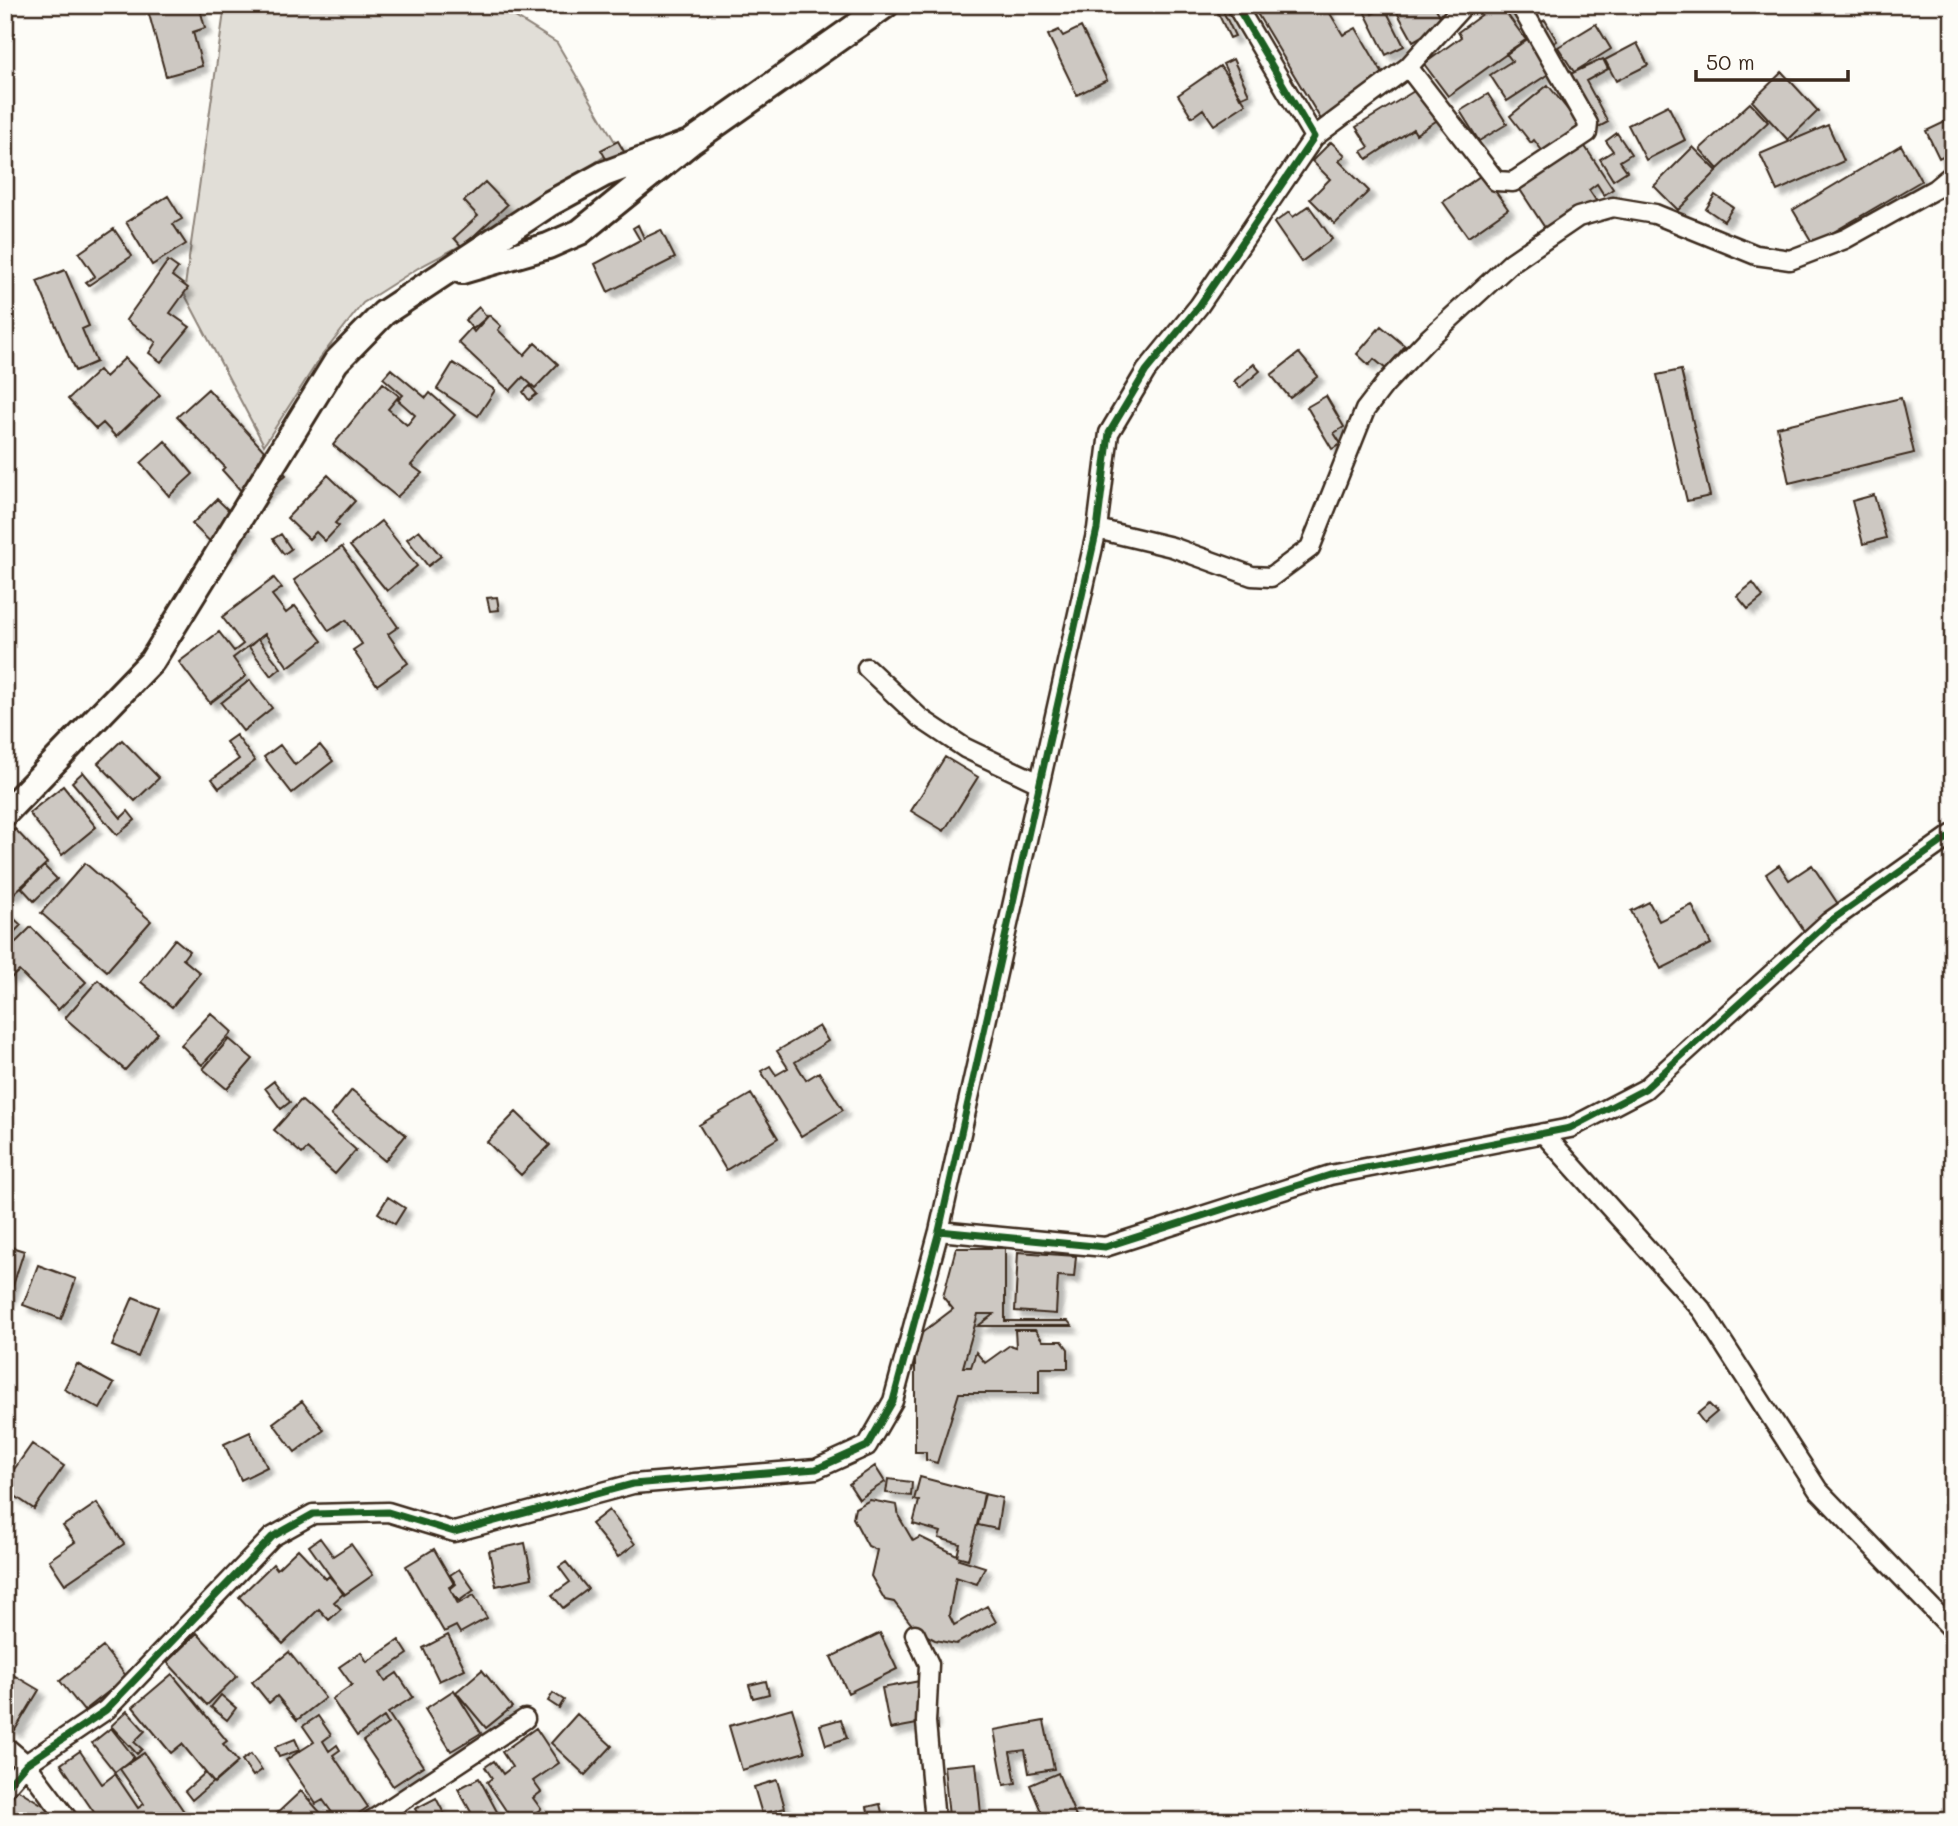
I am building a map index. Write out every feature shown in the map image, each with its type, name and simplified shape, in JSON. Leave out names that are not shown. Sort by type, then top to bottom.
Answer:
[{"type":"street","points":[[431,280],[548,246],[580,232],[691,142],[886,5]]},
{"type":"street","points":[[1236,5],[1314,137]]},
{"type":"street","points":[[5,1788],[26,1764],[106,1710],[272,1537],[313,1514],[388,1512],[454,1532],[633,1484],[816,1469],[867,1446],[893,1401],[940,1231],[1097,529],[1109,433],[1146,371],[1199,306],[1314,137],[1408,67],[1464,5]]},
{"type":"street","points":[[1408,67],[1496,181],[1513,182],[1587,133],[1588,124],[1520,5]]},
{"type":"street","points":[[8,804],[152,661],[336,362],[384,313],[572,190],[604,174],[691,142]]},
{"type":"street","points":[[1097,529],[1172,547],[1252,576],[1271,577],[1310,548],[1365,410],[1385,384],[1426,341],[1512,262],[1578,217],[1613,207],[1655,214],[1756,255],[1790,260],[1845,239],[1935,189],[1953,174]]},
{"type":"street","points":[[867,668],[931,726],[965,748],[1039,783]]},
{"type":"street","points":[[940,1231],[1105,1247],[1330,1175],[1570,1128],[1645,1089],[1829,922],[1953,834]]},
{"type":"street","points":[[1543,1133],[1702,1310],[1818,1490],[1953,1630]]},
{"type":"street","points":[[915,1634],[929,1664],[926,1722],[935,1821]]},
{"type":"street","points":[[371,1821],[525,1719]]},
{"type":"street","points":[[5,1746],[26,1764],[69,1821]]},
{"type":"shaded area","points":[[225,5],[496,5],[557,43],[618,147],[522,213],[418,268],[363,303],[320,358],[264,445],[184,293]]},
{"type":"building","points":[[199,5],[205,28],[193,32],[202,66],[166,76],[147,7]]},
{"type":"building","points":[[1214,5],[1220,5],[1235,36],[1230,38]]},
{"type":"building","points":[[1252,5],[1325,5],[1343,35],[1356,28],[1387,81],[1323,123]]},
{"type":"building","points":[[1393,5],[1434,5],[1444,23],[1413,41]]},
{"type":"building","points":[[1495,5],[1515,5],[1516,8],[1507,14],[1526,40],[1448,96],[1424,64],[1461,37],[1458,32]]},
{"type":"building","points":[[1368,6],[1372,14],[1385,8],[1404,46],[1386,55],[1363,9]]},
{"type":"building","points":[[1545,20],[1557,41],[1546,48],[1534,26]]},
{"type":"building","points":[[1596,24],[1611,49],[1574,72],[1558,47]]},
{"type":"building","points":[[1081,27],[1107,80],[1077,95],[1048,35],[1059,30],[1063,36]]},
{"type":"building","points":[[1532,31],[1556,69],[1507,101],[1490,75],[1512,61],[1506,53],[1527,39],[1525,36]]},
{"type":"building","points":[[1637,43],[1648,65],[1616,81],[1605,60]]},
{"type":"building","points":[[1233,59],[1249,94],[1240,98],[1223,64]]},
{"type":"building","points":[[1603,59],[1608,69],[1586,81],[1608,122],[1595,129],[1566,76]]},
{"type":"building","points":[[1220,66],[1246,104],[1214,125],[1203,109],[1192,117],[1178,95]]},
{"type":"building","points":[[1782,72],[1818,111],[1788,140],[1752,101]]},
{"type":"building","points":[[1548,85],[1583,129],[1547,157],[1534,140],[1531,143],[1510,116]]},
{"type":"building","points":[[1419,88],[1439,119],[1416,134],[1413,129],[1367,159],[1362,151],[1369,147],[1356,127]]},
{"type":"building","points":[[1488,94],[1507,124],[1479,141],[1460,111]]},
{"type":"building","points":[[1750,103],[1768,122],[1718,169],[1700,149]]},
{"type":"building","points":[[1668,105],[1685,140],[1646,160],[1628,125]]},
{"type":"building","points":[[1949,120],[1953,127],[1953,151],[1939,158],[1926,131]]},
{"type":"building","points":[[1828,125],[1844,161],[1777,191],[1760,154]]},
{"type":"building","points":[[1617,133],[1631,154],[1620,161],[1627,171],[1613,180],[1600,159],[1613,151],[1606,141]]},
{"type":"building","points":[[618,141],[626,155],[609,164],[601,150]]},
{"type":"building","points":[[1331,142],[1345,155],[1339,161],[1369,191],[1335,224],[1310,199],[1330,179],[1312,161]]},
{"type":"building","points":[[1582,142],[1613,189],[1604,195],[1597,184],[1589,190],[1597,202],[1549,234],[1517,185]]},
{"type":"building","points":[[1901,145],[1921,181],[1813,244],[1793,210]]},
{"type":"building","points":[[1693,147],[1717,171],[1678,210],[1654,186]]},
{"type":"building","points":[[1483,174],[1508,209],[1468,237],[1443,202]]},
{"type":"building","points":[[485,182],[507,205],[462,247],[454,238],[478,216],[464,201]]},
{"type":"building","points":[[1715,195],[1733,207],[1724,221],[1706,209]]},
{"type":"building","points":[[168,196],[182,219],[173,224],[186,244],[152,265],[126,222]]},
{"type":"building","points":[[1309,206],[1332,239],[1301,262],[1274,223],[1289,212],[1293,217]]},
{"type":"building","points":[[638,225],[644,238],[661,230],[675,258],[608,292],[595,264],[640,240],[633,228]]},
{"type":"building","points":[[114,229],[132,256],[89,285],[86,282],[95,276],[79,253]]},
{"type":"building","points":[[168,261],[178,268],[172,276],[188,288],[170,313],[190,327],[161,362],[149,353],[156,342],[126,320]]},
{"type":"building","points":[[65,270],[89,326],[82,329],[96,362],[75,371],[37,281]]},
{"type":"building","points":[[479,307],[487,317],[473,329],[465,320]]},
{"type":"building","points":[[489,315],[501,326],[498,330],[524,355],[535,343],[558,364],[535,388],[523,377],[510,391],[458,342],[471,328],[474,332]]},
{"type":"building","points":[[1381,326],[1405,346],[1386,369],[1374,359],[1369,365],[1357,354]]},
{"type":"building","points":[[1299,353],[1318,376],[1290,398],[1271,375]]},
{"type":"building","points":[[125,358],[160,395],[116,437],[103,423],[96,429],[68,399],[99,370],[105,377]]},
{"type":"building","points":[[453,363],[495,390],[478,416],[437,389]]},
{"type":"building","points":[[1254,364],[1260,371],[1240,388],[1234,381]]},
{"type":"building","points":[[391,369],[426,398],[430,393],[455,415],[411,465],[422,473],[397,497],[333,445],[383,383],[399,396],[388,409],[407,425],[415,415],[398,400],[403,395],[383,378]]},
{"type":"building","points":[[1681,370],[1710,496],[1687,501],[1657,375]]},
{"type":"building","points":[[530,386],[537,394],[529,400],[523,392]]},
{"type":"building","points":[[208,389],[286,475],[253,504],[222,470],[225,467],[177,417]]},
{"type":"building","points":[[1326,396],[1344,427],[1334,433],[1341,444],[1332,449],[1307,407]]},
{"type":"building","points":[[1901,398],[1914,453],[1789,483],[1777,427]]},
{"type":"building","points":[[165,441],[193,474],[169,496],[141,463]]},
{"type":"building","points":[[328,475],[355,501],[335,523],[339,526],[325,541],[316,532],[309,539],[287,518]]},
{"type":"building","points":[[1874,495],[1886,538],[1863,544],[1852,501]]},
{"type":"building","points":[[217,499],[249,530],[224,555],[192,524]]},
{"type":"building","points":[[381,521],[417,566],[387,591],[350,546]]},
{"type":"building","points":[[419,530],[441,556],[428,566],[407,539]]},
{"type":"building","points":[[281,534],[291,549],[284,554],[273,539]]},
{"type":"building","points":[[342,547],[398,627],[388,634],[408,663],[377,685],[353,650],[362,644],[346,620],[329,631],[294,580]]},
{"type":"building","points":[[274,578],[282,588],[272,595],[286,613],[295,606],[322,641],[288,667],[265,634],[233,658],[246,676],[210,703],[179,662],[219,632],[234,651],[243,644],[222,617]]},
{"type":"building","points":[[1753,583],[1763,597],[1748,609],[1737,596]]},
{"type":"building","points":[[497,597],[499,610],[490,611],[487,598]]},
{"type":"building","points":[[258,639],[281,668],[271,676],[249,647]]},
{"type":"building","points":[[250,680],[272,708],[243,731],[221,703]]},
{"type":"building","points":[[236,735],[255,761],[219,788],[212,779],[239,759],[226,742]]},
{"type":"building","points":[[122,740],[159,778],[135,801],[98,763]]},
{"type":"building","points":[[280,745],[295,765],[320,745],[333,761],[292,793],[264,757]]},
{"type":"building","points":[[945,757],[978,777],[944,831],[911,811]]},
{"type":"building","points":[[83,772],[121,818],[128,811],[135,820],[117,835],[72,782]]},
{"type":"building","points":[[63,786],[96,827],[62,855],[29,813]]},
{"type":"building","points":[[15,829],[47,863],[12,895],[5,888],[5,838]]},
{"type":"building","points":[[85,863],[151,921],[107,971],[41,913]]},
{"type":"building","points":[[1779,865],[1789,880],[1812,865],[1844,913],[1808,937],[1766,874]]},
{"type":"building","points":[[44,866],[57,879],[34,901],[22,888]]},
{"type":"building","points":[[1649,902],[1659,921],[1692,905],[1711,944],[1661,969],[1631,911]]},
{"type":"building","points":[[5,910],[21,925],[5,942]]},
{"type":"building","points":[[31,927],[86,982],[58,1010],[19,971],[11,978],[5,972],[5,953]]},
{"type":"building","points":[[175,939],[189,951],[183,959],[200,973],[172,1007],[141,982]]},
{"type":"building","points":[[98,980],[158,1033],[125,1070],[65,1018]]},
{"type":"building","points":[[211,1013],[232,1032],[202,1065],[181,1045]]},
{"type":"building","points":[[819,1026],[828,1041],[795,1062],[806,1080],[819,1072],[843,1110],[801,1136],[761,1071],[770,1066],[776,1075],[788,1068],[777,1051]]},
{"type":"building","points":[[229,1039],[253,1059],[227,1089],[203,1069]]},
{"type":"building","points":[[274,1081],[290,1102],[281,1109],[265,1088]]},
{"type":"building","points":[[352,1090],[406,1135],[385,1161],[331,1115]]},
{"type":"building","points":[[751,1094],[778,1138],[726,1170],[699,1125]]},
{"type":"building","points":[[301,1100],[356,1150],[335,1174],[307,1149],[302,1154],[274,1130]]},
{"type":"building","points":[[516,1112],[550,1145],[521,1175],[487,1142]]},
{"type":"building","points":[[388,1197],[405,1208],[395,1224],[378,1213]]},
{"type":"building","points":[[5,1245],[24,1251],[9,1298],[5,1297]]},
{"type":"building","points":[[956,1248],[1005,1248],[1005,1321],[1068,1321],[1072,1326],[978,1326],[994,1314],[978,1314],[963,1367],[971,1367],[976,1352],[985,1363],[1010,1345],[1016,1347],[1015,1330],[1035,1330],[1043,1341],[1062,1341],[1068,1349],[1068,1368],[1039,1368],[1039,1393],[959,1393],[937,1463],[926,1460],[926,1452],[915,1452],[915,1338],[953,1309],[943,1297]]},
{"type":"building","points":[[1018,1252],[1076,1256],[1074,1277],[1058,1276],[1056,1314],[1015,1311]]},
{"type":"building","points":[[38,1265],[76,1279],[61,1319],[23,1305]]},
{"type":"building","points":[[133,1297],[158,1307],[138,1357],[112,1346]]},
{"type":"building","points":[[77,1364],[114,1384],[100,1409],[64,1389]]},
{"type":"building","points":[[302,1401],[324,1430],[295,1452],[273,1423]]},
{"type":"building","points":[[1709,1404],[1717,1412],[1704,1423],[1697,1414]]},
{"type":"building","points":[[250,1432],[267,1467],[241,1480],[224,1444]]},
{"type":"building","points":[[32,1444],[64,1466],[34,1509],[5,1489],[5,1482]]},
{"type":"building","points":[[875,1466],[885,1482],[859,1499],[849,1484]]},
{"type":"building","points":[[920,1477],[985,1494],[968,1559],[957,1556],[960,1544],[939,1538],[941,1532],[913,1524],[919,1501],[914,1500]]},
{"type":"building","points":[[888,1479],[912,1482],[911,1496],[886,1493]]},
{"type":"building","points":[[984,1494],[1002,1498],[997,1529],[978,1525]]},
{"type":"building","points":[[870,1500],[897,1505],[899,1517],[913,1541],[920,1537],[957,1555],[959,1559],[985,1567],[977,1584],[956,1577],[949,1615],[954,1625],[987,1606],[996,1622],[956,1644],[935,1640],[916,1630],[894,1602],[885,1600],[871,1576],[877,1550],[868,1546],[853,1518],[855,1508]]},
{"type":"building","points":[[97,1503],[124,1544],[65,1584],[49,1560],[75,1542],[63,1526]]},
{"type":"building","points":[[609,1510],[635,1544],[618,1557],[591,1524]]},
{"type":"building","points":[[320,1538],[333,1556],[351,1544],[373,1575],[344,1595],[309,1546]]},
{"type":"building","points":[[525,1543],[532,1578],[496,1586],[489,1551]]},
{"type":"building","points":[[298,1549],[326,1579],[329,1576],[344,1593],[334,1602],[341,1609],[329,1620],[319,1609],[283,1644],[239,1597],[273,1564],[277,1569]]},
{"type":"building","points":[[434,1549],[454,1584],[449,1587],[458,1604],[474,1595],[487,1618],[460,1633],[456,1626],[444,1632],[406,1566]]},
{"type":"building","points":[[566,1562],[588,1589],[563,1608],[552,1595],[570,1582],[559,1567]]},
{"type":"building","points":[[459,1569],[474,1590],[459,1601],[450,1589],[456,1584],[450,1575]]},
{"type":"building","points":[[197,1633],[237,1676],[207,1705],[167,1662]]},
{"type":"building","points":[[880,1633],[897,1669],[848,1693],[831,1657]]},
{"type":"building","points":[[448,1635],[465,1669],[439,1681],[423,1648]]},
{"type":"building","points":[[399,1640],[408,1654],[380,1673],[385,1681],[397,1673],[413,1697],[388,1713],[423,1766],[393,1786],[363,1741],[388,1724],[384,1717],[357,1736],[332,1699],[352,1685],[339,1667],[361,1652],[367,1662]]},
{"type":"building","points":[[103,1647],[127,1677],[84,1711],[60,1681]]},
{"type":"building","points":[[289,1652],[325,1698],[297,1720],[277,1696],[269,1703],[252,1682]]},
{"type":"building","points":[[5,1670],[39,1690],[15,1730],[5,1725]]},
{"type":"building","points":[[482,1670],[512,1707],[486,1728],[456,1692]]},
{"type":"building","points":[[172,1674],[227,1741],[223,1744],[238,1762],[214,1783],[182,1744],[171,1753],[133,1707]]},
{"type":"building","points":[[925,1680],[933,1721],[890,1729],[882,1688]]},
{"type":"building","points":[[766,1681],[769,1694],[753,1698],[749,1685]]},
{"type":"building","points":[[454,1690],[481,1733],[451,1751],[425,1709]]},
{"type":"building","points":[[553,1693],[564,1700],[559,1708],[548,1701]]},
{"type":"building","points":[[221,1695],[236,1708],[227,1720],[211,1707]]},
{"type":"building","points":[[792,1708],[805,1752],[742,1770],[729,1726]]},
{"type":"building","points":[[127,1711],[145,1731],[134,1742],[142,1749],[137,1754],[111,1726]]},
{"type":"building","points":[[577,1714],[612,1746],[585,1775],[551,1743]]},
{"type":"building","points":[[318,1716],[331,1735],[323,1741],[329,1751],[337,1745],[340,1750],[333,1755],[368,1807],[348,1821],[338,1821],[323,1800],[316,1804],[286,1760],[314,1742],[303,1726]]},
{"type":"building","points":[[841,1719],[847,1738],[826,1745],[820,1725]]},
{"type":"building","points":[[1044,1721],[1054,1769],[1029,1773],[1025,1750],[1010,1752],[1016,1783],[1004,1785],[994,1730]]},
{"type":"building","points":[[111,1728],[134,1757],[115,1772],[92,1743]]},
{"type":"building","points":[[536,1728],[559,1763],[533,1781],[541,1792],[533,1798],[541,1809],[529,1817],[532,1821],[513,1821],[487,1782],[492,1778],[485,1767],[494,1761],[503,1774],[512,1767],[502,1752]]},
{"type":"building","points":[[295,1739],[300,1750],[279,1757],[275,1747]]},
{"type":"building","points":[[80,1751],[102,1784],[115,1774],[138,1808],[144,1804],[120,1769],[144,1753],[185,1813],[174,1821],[100,1821],[61,1764]]},
{"type":"building","points":[[251,1754],[262,1770],[253,1776],[242,1760]]},
{"type":"building","points":[[976,1763],[981,1814],[949,1817],[944,1766]]},
{"type":"building","points":[[205,1773],[213,1782],[192,1800],[185,1791]]},
{"type":"building","points":[[1058,1773],[1076,1817],[1066,1821],[1045,1821],[1030,1785]]},
{"type":"building","points":[[479,1778],[502,1821],[476,1821],[458,1789]]},
{"type":"building","points":[[777,1780],[785,1808],[762,1814],[754,1787]]},
{"type":"building","points":[[17,1789],[56,1813],[51,1821],[5,1821],[5,1808]]},
{"type":"building","points":[[301,1791],[328,1821],[276,1821],[273,1817]]},
{"type":"building","points":[[436,1798],[448,1821],[406,1821],[418,1814],[415,1809]]},
{"type":"building","points":[[880,1804],[884,1821],[870,1821],[867,1807]]},
{"type":"building","points":[[644,1814],[654,1821],[639,1821]]},
{"type":"building","points":[[833,1814],[836,1821],[817,1821]]},
{"type":"cycle path","points":[[5,1788],[26,1764],[106,1710],[272,1537],[313,1514],[388,1512],[454,1532],[633,1484],[816,1469],[867,1446],[893,1401],[939,1231],[1097,529],[1109,433],[1146,371],[1199,306],[1314,137],[1236,5]]},
{"type":"cycle path","points":[[939,1231],[1105,1247],[1330,1175],[1570,1128],[1645,1089],[1829,922],[1953,834]]}]
